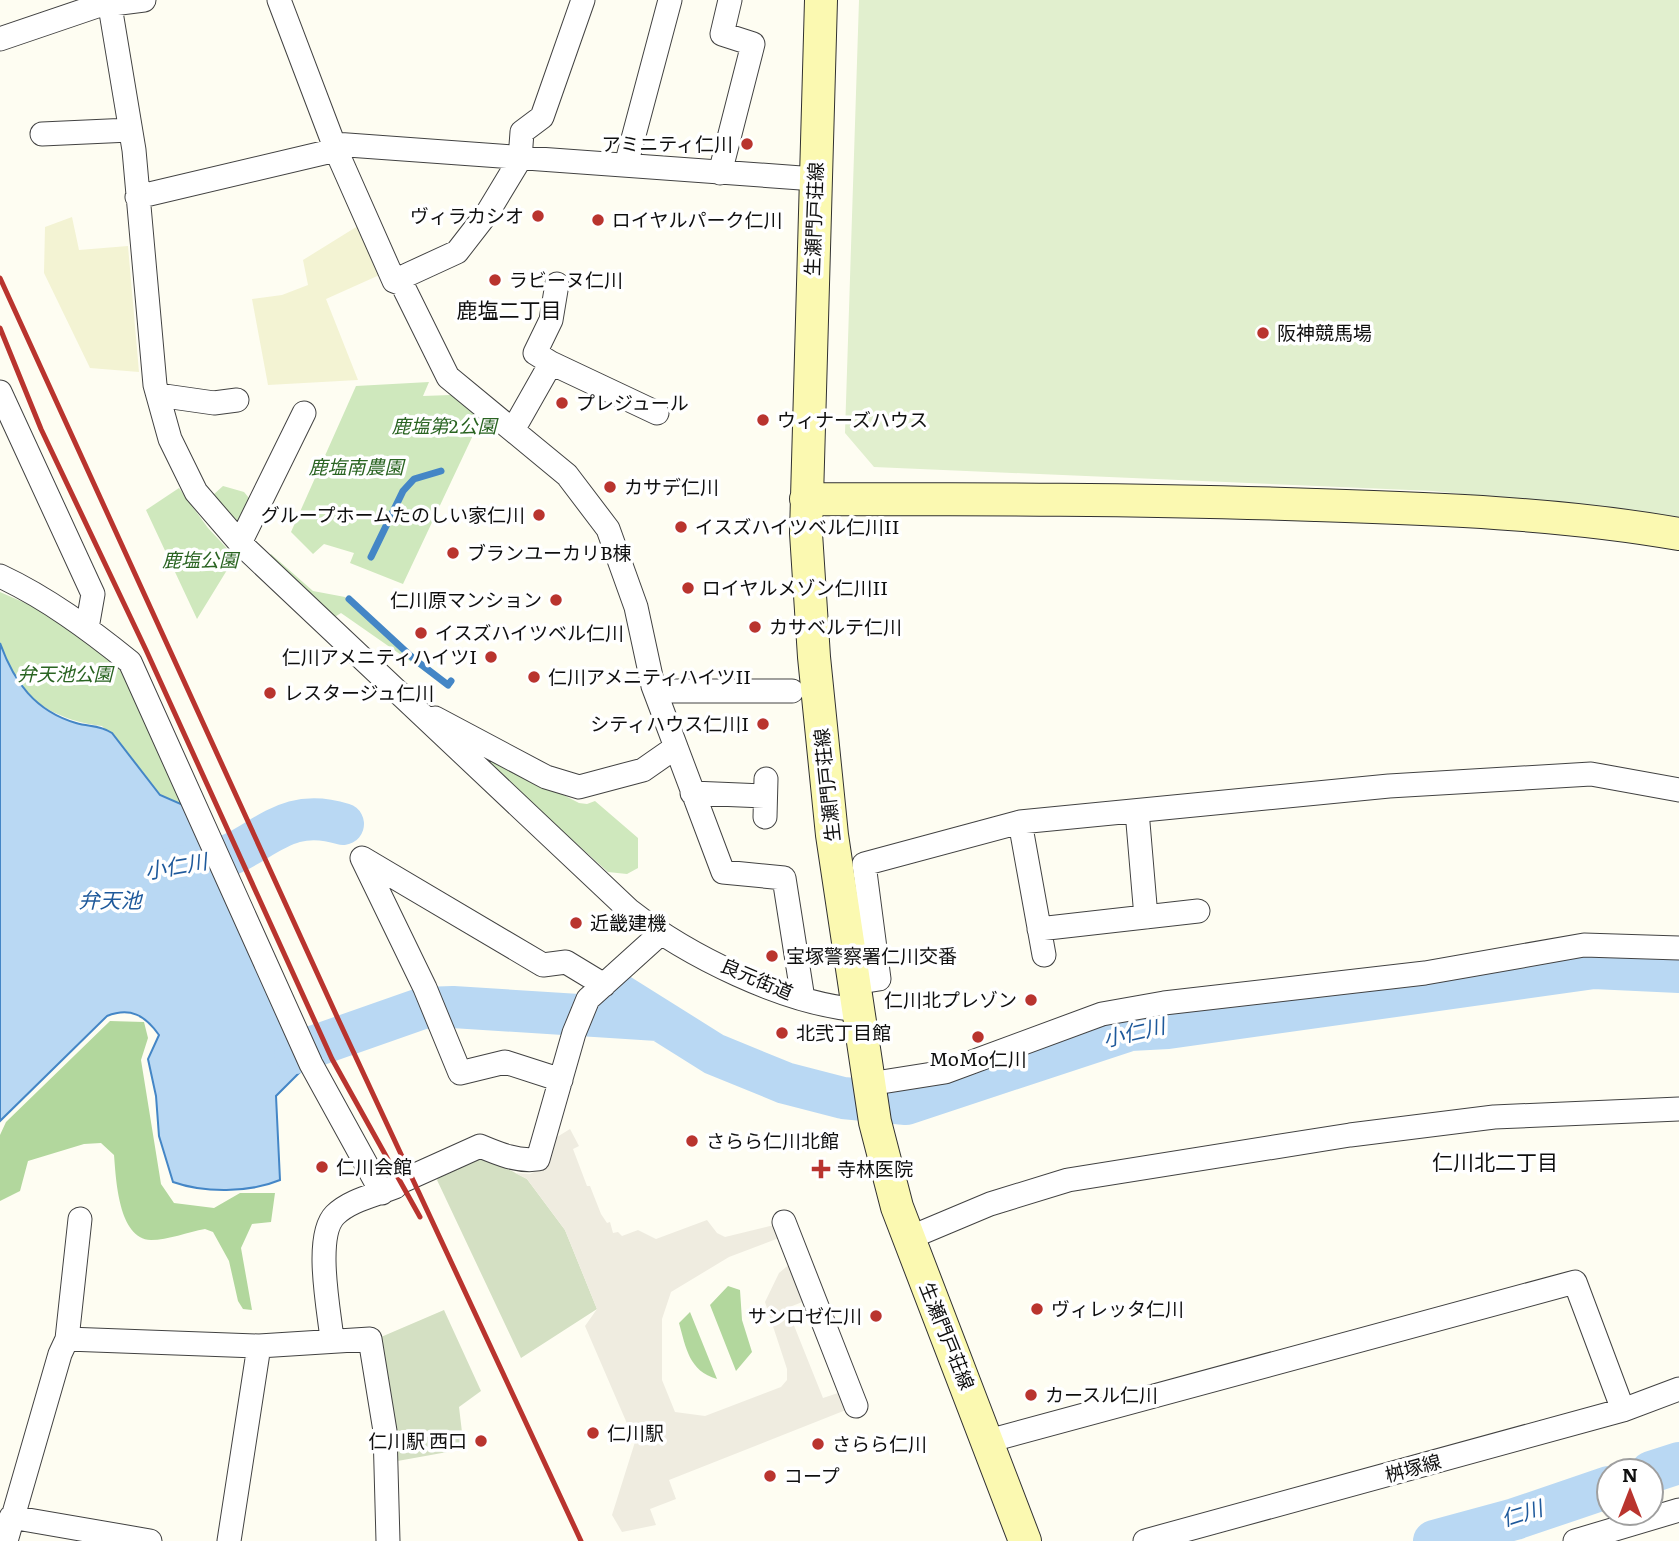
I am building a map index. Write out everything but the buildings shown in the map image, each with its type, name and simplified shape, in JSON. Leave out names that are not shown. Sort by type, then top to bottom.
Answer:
[{"type":"main road","name":"生瀬門戸荘線","points":[[821,0],[806,499],[814,657],[832,835],[875,1122],[897,1207],[1025,1541]]},
{"type":"main road","points":[[806,499],[1096,498],[1398,508],[1618,523],[1679,534]]},
{"type":"street","points":[[0,39],[109,2],[144,0]]},
{"type":"street","points":[[279,0],[335,147],[394,281],[402,284],[448,377],[567,475],[608,529],[636,607],[655,691],[723,873],[784,878],[803,999]]},
{"type":"street","points":[[394,281],[457,252],[488,212],[520,159],[522,132],[542,117],[583,0]]},
{"type":"street","points":[[626,165],[670,0]]},
{"type":"street","points":[[720,173],[752,44],[722,34],[730,0]]},
{"type":"street","name":"良元街道","points":[[109,2],[130,130],[143,278],[158,395],[170,439],[197,492],[240,543],[563,849],[660,934],[750,978],[825,1007],[856,997]]},
{"type":"street","points":[[42,134],[130,130]]},
{"type":"street","points":[[137,197],[335,147],[815,179]]},
{"type":"street","points":[[557,284],[551,320],[535,353],[657,412]]},
{"type":"street","points":[[513,430],[551,362]]},
{"type":"street","points":[[0,392],[93,594],[87,628]]},
{"type":"street","points":[[158,395],[214,403],[237,400]]},
{"type":"street","points":[[240,543],[304,412]]},
{"type":"street","points":[[0,576],[87,628],[130,662],[237,894],[311,1064],[382,1193]]},
{"type":"street","points":[[655,691],[792,691]]},
{"type":"street","points":[[414,707],[546,777],[579,787],[643,771],[676,747]]},
{"type":"street","points":[[856,997],[879,979],[864,864],[1020,822],[1538,775],[1591,774],[1679,790]]},
{"type":"street","points":[[692,793],[766,798]]},
{"type":"street","points":[[1137,811],[1146,917]]},
{"type":"street","points":[[1020,822],[1044,955]]},
{"type":"street","points":[[561,1080],[505,1062],[460,1073],[425,988],[362,858],[543,965],[566,962],[596,992]]},
{"type":"street","points":[[1039,929],[1198,911]]},
{"type":"street","points":[[332,1339],[324,1266],[327,1230],[333,1216],[346,1206],[382,1193],[447,1163],[464,1151],[481,1146],[527,1161],[538,1159],[574,1033],[596,992],[660,934]]},
{"type":"street","points":[[869,1084],[945,1072],[1102,1014],[1164,1003],[1425,973],[1584,945],[1679,948]]},
{"type":"street","points":[[909,1238],[990,1204],[1068,1180],[1350,1135],[1494,1117],[1679,1109]]},
{"type":"street","points":[[6,1541],[60,1354],[67,1339],[80,1219]]},
{"type":"street","points":[[784,1222],[856,1406]]},
{"type":"street","points":[[988,1441],[1575,1282],[1623,1410]]},
{"type":"street","points":[[67,1339],[259,1346],[332,1339],[370,1339],[385,1431],[388,1541]]},
{"type":"street","points":[[229,1541],[259,1346]]},
{"type":"street","name":"桝塚線","points":[[1145,1541],[1623,1410],[1679,1389]]},
{"type":"street","points":[[1575,1541],[1679,1510]]},
{"type":"street","points":[[11,1517],[150,1541]]},
{"type":"green space","name":"阪神競馬場","points":[[859,0],[1679,0],[1679,517],[1433,491],[874,467],[845,433]]},
{"type":"green space","points":[[72,217],[79,250],[128,246],[139,372],[90,368],[44,273],[45,227]]},
{"type":"green space","points":[[361,224],[384,273],[326,299],[358,380],[268,385],[252,299],[282,295],[308,285],[303,260]]},
{"type":"green space","points":[[429,382],[423,396],[451,395],[483,414],[403,584],[350,563],[354,553],[324,544],[313,554],[291,532],[356,386]]},
{"type":"green space","points":[[223,486],[244,492],[254,504],[245,520],[234,521],[213,495]]},
{"type":"green space","name":"鹿塩公園","points":[[179,488],[208,528],[235,557],[197,619],[146,510]]},
{"type":"green space","points":[[271,554],[313,591],[345,597],[413,660],[450,689],[341,613],[333,618],[268,557]]},
{"type":"green space","name":"弁天池公園","points":[[0,592],[55,616],[120,666],[190,808],[160,795],[102,726],[67,718],[51,711],[23,690],[4,660],[0,642]]},
{"type":"green space","points":[[488,756],[579,803],[595,801],[638,838],[638,868],[627,874],[608,872],[486,762]]},
{"type":"green space","points":[[110,1021],[144,1022],[148,1038],[141,1060],[161,1184],[174,1203],[214,1208],[240,1193],[275,1193],[271,1222],[252,1224],[241,1248],[252,1310],[243,1309],[238,1301],[229,1261],[213,1232],[205,1229],[151,1240],[140,1237],[132,1230],[121,1206],[114,1155],[101,1143],[84,1144],[28,1161],[20,1191],[0,1201],[0,1135],[6,1122]]},
{"type":"green space","points":[[479,1154],[527,1179],[565,1230],[597,1309],[521,1358],[437,1180],[440,1174]]},
{"type":"green space","points":[[728,1286],[740,1290],[742,1320],[752,1352],[736,1371],[710,1305]]},
{"type":"green space","points":[[444,1310],[481,1391],[459,1407],[464,1449],[392,1462],[381,1337]]},
{"type":"green space","points":[[690,1312],[717,1379],[700,1370],[687,1350],[679,1323]]},
{"type":"shaded area","points":[[570,1129],[579,1146],[573,1149],[587,1186],[590,1186],[601,1214],[607,1223],[610,1222],[613,1233],[618,1232],[622,1236],[638,1230],[656,1239],[707,1220],[717,1233],[725,1237],[774,1225],[779,1238],[729,1257],[671,1292],[662,1319],[662,1380],[675,1412],[705,1416],[781,1387],[787,1380],[787,1369],[765,1302],[779,1273],[791,1263],[805,1301],[787,1308],[823,1398],[844,1391],[851,1408],[669,1480],[676,1499],[650,1509],[656,1525],[622,1532],[612,1515],[635,1442],[585,1326],[597,1309],[565,1230],[527,1179],[515,1173],[530,1174],[548,1165],[557,1137]]},
{"type":"water","name":"弁天池","points":[[0,643],[19,682],[38,703],[62,718],[112,733],[160,795],[190,808],[303,1069],[276,1096],[280,1180],[255,1187],[227,1190],[198,1188],[173,1182],[159,1136],[156,1096],[148,1059],[159,1035],[148,1022],[130,1013],[107,1016],[0,1121]]},
{"type":"waterway","points":[[371,557],[403,491],[414,479],[441,471]]},
{"type":"waterway","points":[[349,599],[414,659],[448,685],[451,681]]},
{"type":"waterway","name":"小仁川","points":[[173,868],[206,863],[229,855],[288,824],[304,820],[343,824]]},
{"type":"waterway","name":"小仁川","points":[[620,995],[714,1054],[785,1083],[843,1098],[906,1104],[1130,1030],[1168,1028],[1594,968],[1679,972]]},
{"type":"waterway","points":[[295,1053],[423,1008],[453,1007],[658,1020]]},
{"type":"waterway","name":"仁川","points":[[1665,1468],[1679,1463]]},
{"type":"waterway","name":"仁川","points":[[1434,1541],[1515,1519],[1595,1492]]},
{"type":"railway","points":[[0,278],[339,1021],[581,1541]]},
{"type":"railway","points":[[0,328],[41,429],[146,650],[332,1059],[420,1217]]},
{"type":"place","name":"アミニティ仁川","points":[[747,144]]},
{"type":"place","name":"ヴィラカシオ","points":[[538,216]]},
{"type":"place","name":"ロイヤルパーク仁川","points":[[598,220]]},
{"type":"place","name":"ラビーヌ仁川","points":[[495,280]]},
{"type":"place","name":"阪神競馬場","points":[[1263,333]]},
{"type":"place","name":"プレジュール","points":[[562,403]]},
{"type":"place","name":"ウィナーズハウス","points":[[763,420]]},
{"type":"place","name":"カサデ仁川","points":[[610,487]]},
{"type":"place","name":"グループホームたのしい家仁川","points":[[539,515]]},
{"type":"place","name":"イスズハイツベル仁川II","points":[[681,527]]},
{"type":"place","name":"ブランユーカリB棟","points":[[453,553]]},
{"type":"place","name":"ロイヤルメゾン仁川II","points":[[688,588]]},
{"type":"place","name":"仁川原マンション","points":[[556,600]]},
{"type":"place","name":"カサベルテ仁川","points":[[755,627]]},
{"type":"place","name":"イスズハイツベル仁川","points":[[421,633]]},
{"type":"place","name":"仁川アメニティハイツI","points":[[491,657]]},
{"type":"place","name":"仁川アメニティハイツII","points":[[534,677]]},
{"type":"place","name":"レスタージュ仁川","points":[[270,693]]},
{"type":"place","name":"シティハウス仁川I","points":[[763,724]]},
{"type":"place","name":"近畿建機","points":[[576,923]]},
{"type":"place","name":"宝塚警察署仁川交番","points":[[772,956]]},
{"type":"place","name":"仁川北プレゾン","points":[[1031,1000]]},
{"type":"place","name":"北弐丁目館","points":[[782,1033]]},
{"type":"place","name":"MoMo仁川","points":[[978,1037]]},
{"type":"place","name":"さらら仁川北館","points":[[692,1141]]},
{"type":"place","name":"仁川会館","points":[[322,1167]]},
{"type":"place","name":"寺林医院","points":[[821,1169]]},
{"type":"place","name":"ヴィレッタ仁川","points":[[1037,1309]]},
{"type":"place","name":"サンロゼ仁川","points":[[876,1316]]},
{"type":"place","name":"カースル仁川","points":[[1031,1395]]},
{"type":"place","name":"仁川駅","points":[[593,1433]]},
{"type":"place","name":"仁川駅 西口","points":[[481,1441]]},
{"type":"place","name":"さらら仁川","points":[[818,1444]]},
{"type":"place","name":"コープ","points":[[770,1476]]},
{"type":"district","name":"鹿塩二丁目","points":[[509,311]]},
{"type":"district","name":"仁川北二丁目","points":[[1495,1163]]},
{"type":"park label","name":"鹿塩第2公園","points":[[444,426]]},
{"type":"park label","name":"鹿塩南農園","points":[[356,467]]}]
